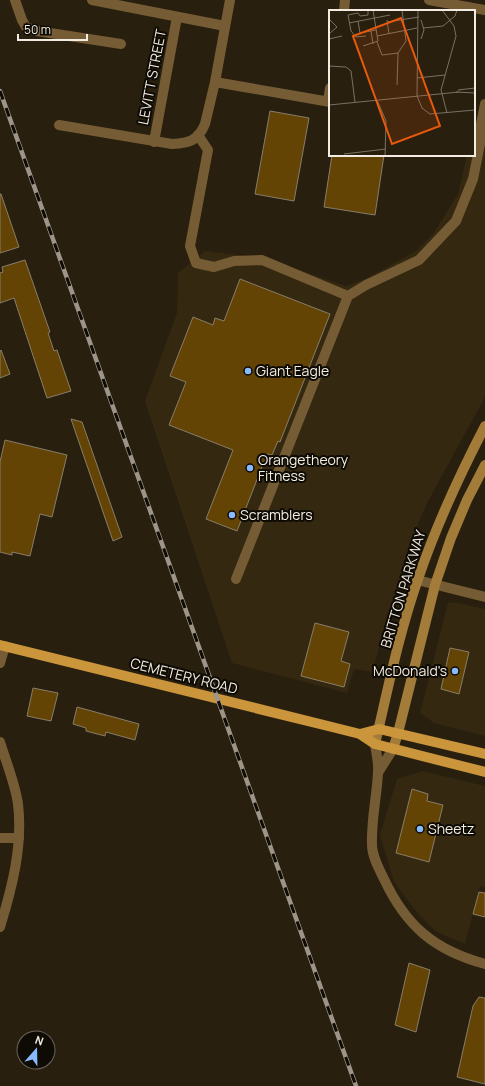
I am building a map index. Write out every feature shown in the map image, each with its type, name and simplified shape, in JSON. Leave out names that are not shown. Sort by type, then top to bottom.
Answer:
[{"type":"main road","name":"BRITTON PARKWAY","points":[[375,744],[403,630],[418,580],[437,528],[462,470],[485,426]]},
{"type":"main road","name":"BRITTON PARKWAY","points":[[393,749],[435,585],[451,538],[467,500],[485,465]]},
{"type":"main road","name":"CEMETERY ROAD","points":[[3,645],[360,734],[375,744],[485,772]]},
{"type":"main road","name":"CEMETERY ROAD","points":[[360,734],[379,730],[398,733],[485,754]]},
{"type":"street","points":[[15,0],[26,27],[37,31],[121,44]]},
{"type":"street","points":[[92,0],[225,26]]},
{"type":"street","points":[[59,126],[172,144],[186,143],[193,140],[203,130],[205,124],[215,82],[230,0]]},
{"type":"street","points":[[344,10],[346,0]]},
{"type":"street","points":[[429,0],[485,10]]},
{"type":"street","name":"LEVITT STREET","points":[[154,142],[177,17]]},
{"type":"street","points":[[215,82],[329,102]]},
{"type":"street","points":[[236,579],[348,296],[419,260],[456,221],[473,179],[480,144],[480,129],[485,104]]},
{"type":"street","points":[[198,135],[208,150],[190,246],[196,263],[214,267],[234,262],[262,260],[348,296]]},
{"type":"street","points":[[418,580],[485,597]]},
{"type":"street","points":[[0,663],[3,645]]},
{"type":"street","points":[[0,742],[18,803],[19,838],[16,862],[7,905],[0,928]]},
{"type":"street","points":[[375,744],[379,770],[374,806],[372,846],[377,866],[392,896],[414,926],[432,942],[443,948],[485,964]]},
{"type":"street","points":[[379,770],[393,749]]},
{"type":"street","points":[[0,838],[19,838]]},
{"type":"shaded area","points":[[475,148],[485,150],[485,397],[427,503],[410,543],[372,672],[354,669],[347,693],[232,663],[145,401],[177,313],[178,273],[205,251],[264,258],[346,286],[367,278],[416,251],[433,234],[458,194],[467,156],[475,156]]},
{"type":"shaded area","points":[[453,602],[485,609],[485,736],[434,723],[420,713],[448,603]]},
{"type":"shaded area","points":[[423,771],[485,786],[485,887],[480,886],[465,944],[437,932],[419,915],[394,882],[380,835],[397,779]]},
{"type":"building","points":[[270,111],[309,118],[294,201],[255,194]]},
{"type":"building","points":[[332,156],[384,156],[375,215],[324,207]]},
{"type":"building","points":[[0,194],[19,247],[0,253]]},
{"type":"building","points":[[25,260],[50,332],[48,333],[54,351],[57,350],[71,391],[47,398],[14,298],[0,303],[0,273],[3,272],[2,267]]},
{"type":"building","points":[[240,279],[330,314],[280,442],[278,441],[272,455],[267,454],[237,531],[206,519],[233,450],[169,425],[186,382],[170,376],[193,317],[213,325],[215,318],[224,321]]},
{"type":"building","points":[[1,350],[10,374],[0,378],[0,351]]},
{"type":"building","points":[[71,419],[82,422],[122,537],[113,541]]},
{"type":"building","points":[[5,440],[67,455],[52,517],[40,514],[30,556],[12,552],[12,555],[0,552],[0,462]]},
{"type":"building","points":[[315,623],[349,632],[341,661],[350,664],[344,687],[301,676]]},
{"type":"building","name":"McDonald's","points":[[450,648],[469,652],[459,694],[441,689]]},
{"type":"building","points":[[33,688],[58,693],[51,721],[27,716]]},
{"type":"building","points":[[77,707],[139,724],[135,740],[106,732],[105,736],[86,731],[86,728],[73,724]]},
{"type":"building","name":"Sheetz","points":[[412,789],[428,794],[427,801],[443,805],[429,862],[396,853]]},
{"type":"building","points":[[479,892],[485,893],[485,917],[473,914]]},
{"type":"building","points":[[409,963],[430,970],[416,1032],[395,1025]]},
{"type":"building","points":[[479,997],[485,998],[485,1084],[457,1077],[473,1006]]},
{"type":"railway","points":[[0,91],[356,1086]]},
{"type":"place","name":"Giant Eagle","points":[[248,371]]},
{"type":"place","name":"Orangetheory Fitness","points":[[250,468]]},
{"type":"place","name":"Scramblers","points":[[232,515]]},
{"type":"place","name":"McDonald's","points":[[455,671]]},
{"type":"place","name":"Sheetz","points":[[420,829]]}]
